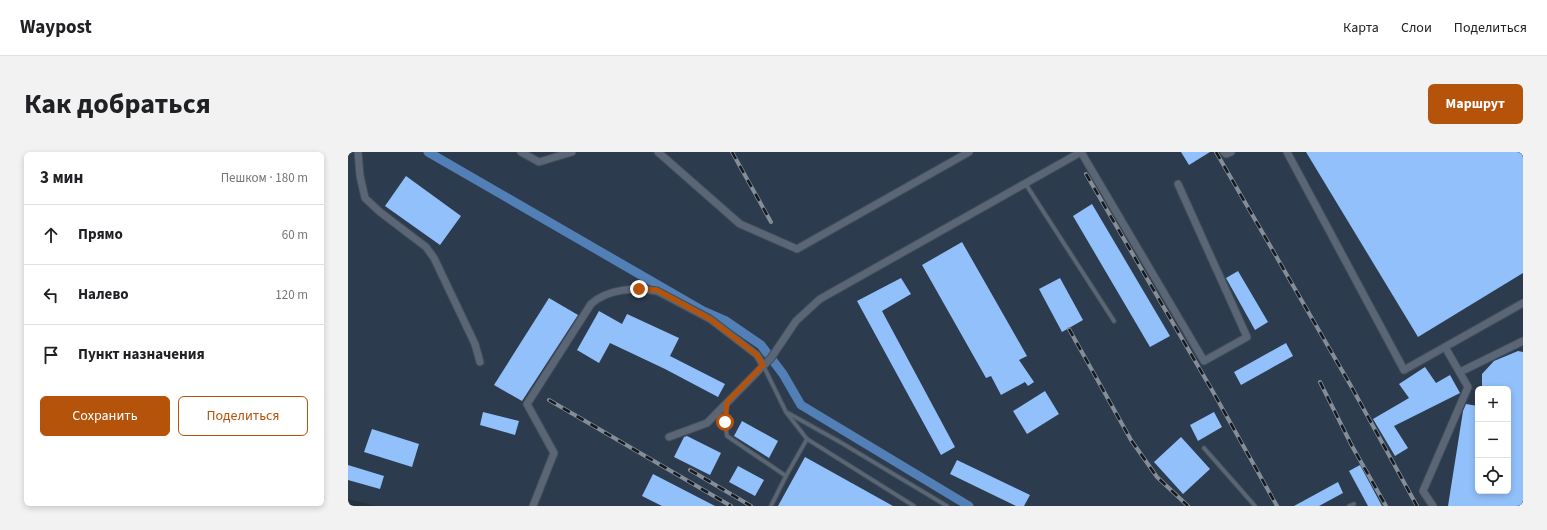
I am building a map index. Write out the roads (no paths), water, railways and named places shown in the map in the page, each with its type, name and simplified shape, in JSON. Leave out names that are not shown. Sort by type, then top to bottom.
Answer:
[{"type":"street","points":[[358,152],[360,176],[366,198],[380,212],[426,247],[434,258],[475,344],[480,362]]},
{"type":"street","points":[[521,152],[539,162],[572,152]]},
{"type":"street","points":[[658,152],[740,224],[797,249],[969,152]]},
{"type":"street","points":[[669,437],[707,423],[771,358],[796,321],[820,299],[1081,152],[1204,361],[1247,337],[1178,184]]},
{"type":"street","points":[[1224,152],[1226,154],[1231,152]]},
{"type":"street","points":[[1287,152],[1404,370],[1523,303]]},
{"type":"street","points":[[533,506],[554,453],[527,404],[591,304],[597,298],[605,294],[628,290],[657,290],[710,319],[757,355],[763,365]]},
{"type":"street","points":[[1460,372],[1523,341]]},
{"type":"street","points":[[1432,506],[1423,491],[1468,387],[1445,347]]},
{"type":"lane","points":[[1025,183],[1114,321]]},
{"type":"lane","points":[[763,365],[786,412],[807,440],[914,506]]},
{"type":"lane","points":[[727,402],[725,422],[727,436],[786,476]]},
{"type":"lane","points":[[786,412],[840,442],[947,506]]},
{"type":"lane","points":[[771,506],[807,440]]},
{"type":"lane","points":[[1204,448],[1255,506]]},
{"type":"lane","points":[[1349,506],[1354,504]]},
{"type":"waterway","points":[[428,152],[703,311],[726,321],[761,345],[783,374],[801,405],[969,506]]},
{"type":"railway","points":[[732,152],[771,222]]},
{"type":"railway","points":[[1216,152],[1351,386],[1417,506]]},
{"type":"railway","points":[[1086,174],[1212,390],[1277,506]]},
{"type":"railway","points":[[1069,329],[1131,440],[1157,477],[1188,506]]},
{"type":"railway","points":[[1320,382],[1352,446],[1386,506]]},
{"type":"railway","points":[[549,400],[731,506]]},
{"type":"railway","points":[[690,470],[751,506]]}]
